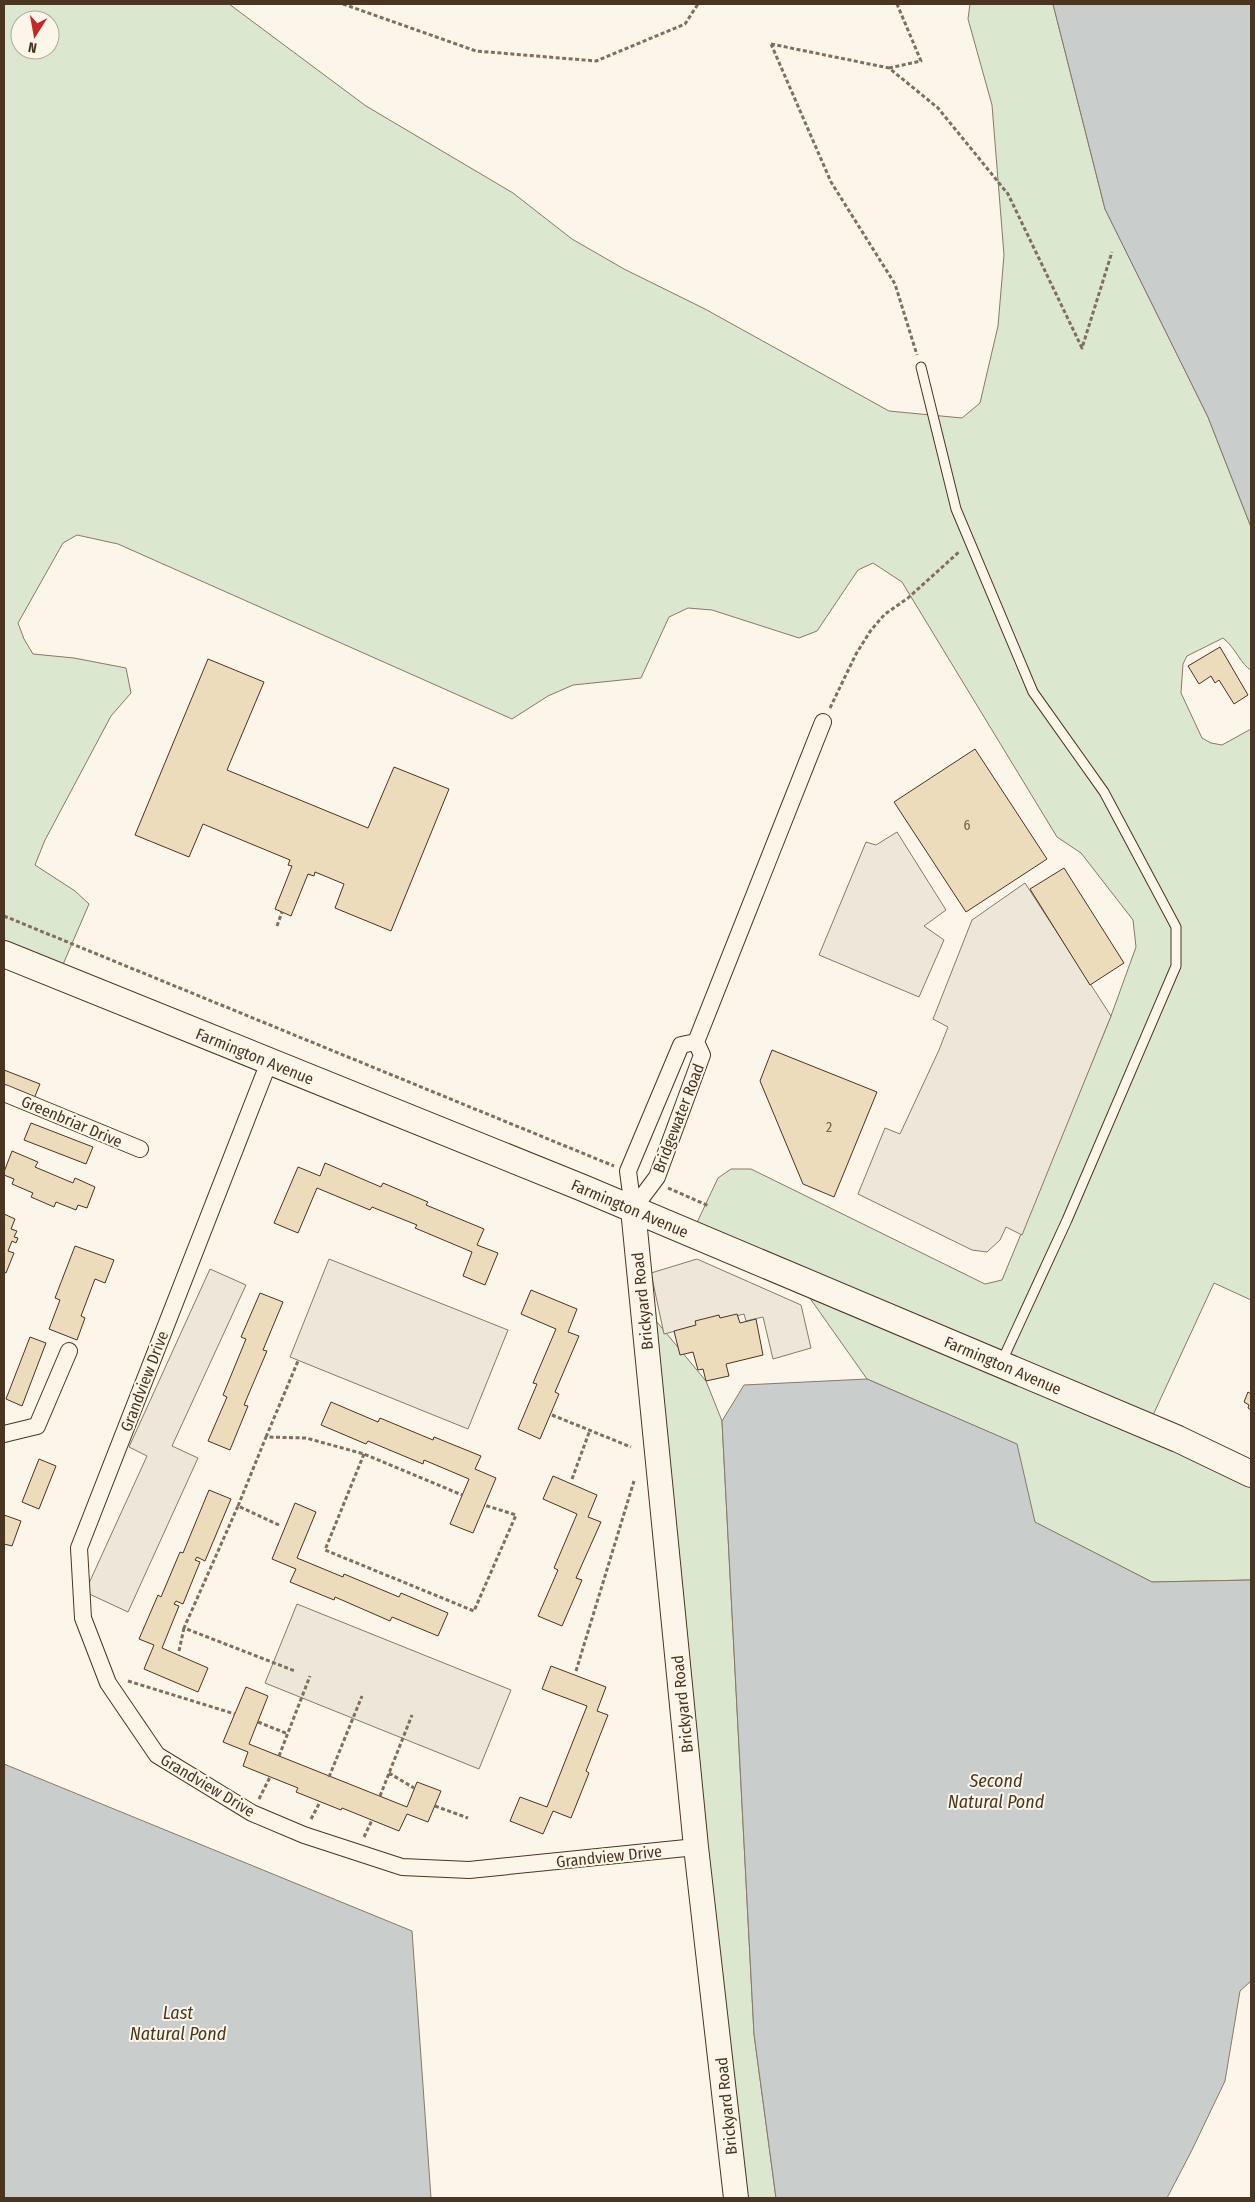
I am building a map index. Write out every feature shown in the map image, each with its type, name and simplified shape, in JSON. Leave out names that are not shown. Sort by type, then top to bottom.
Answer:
[{"type":"main road","name":"Farmington Avenue","points":[[4,954],[633,1209],[1178,1439],[1251,1474]]},
{"type":"street","name":"Bridgewater Road","points":[[633,1209],[657,1177],[702,1055],[696,1042],[823,722]]},
{"type":"street","name":"Bridgewater Road","points":[[633,1209],[628,1171],[682,1046],[696,1042]]},
{"type":"street","name":"Grandview Drive","points":[[268,1062],[79,1548],[83,1618],[108,1683],[157,1755],[227,1800],[252,1813],[304,1834],[402,1867],[469,1870],[696,1847]]},
{"type":"street","name":"Greenbriar Drive","points":[[4,1093],[140,1149]]},
{"type":"street","name":"Brickyard Road","points":[[633,1209],[696,1847],[736,2198]]},
{"type":"street","points":[[4,1434],[37,1426],[69,1351]]},
{"type":"lane","points":[[921,368],[956,509],[1033,692],[1104,792],[1176,927],[1176,966],[1067,1220],[1000,1364]]},
{"type":"path","points":[[343,4],[476,52],[596,61],[685,24],[698,4]]},
{"type":"path","points":[[897,4],[921,61],[889,68],[771,44],[831,182],[895,284],[921,368]]},
{"type":"path","points":[[889,68],[938,108],[1008,194],[1082,348],[1112,252]]},
{"type":"path","points":[[823,722],[856,654],[884,614],[908,598],[970,542]]},
{"type":"path","points":[[277,926],[282,912]]},
{"type":"path","points":[[4,916],[612,1165]]},
{"type":"path","points":[[668,1188],[709,1206]]},
{"type":"path","points":[[179,1651],[184,1628],[238,1506],[298,1361]]},
{"type":"path","points":[[552,1415],[631,1447]]},
{"type":"path","points":[[572,1479],[590,1430]]},
{"type":"path","points":[[266,1437],[306,1438],[364,1454],[462,1495]]},
{"type":"path","points":[[364,1454],[325,1550],[474,1611],[516,1516],[484,1505]]},
{"type":"path","points":[[576,1671],[634,1481]]},
{"type":"path","points":[[238,1506],[279,1525]]},
{"type":"path","points":[[184,1628],[295,1671]]},
{"type":"path","points":[[105,1674],[235,1714]]},
{"type":"path","points":[[280,1756],[310,1676]]},
{"type":"path","points":[[329,1777],[362,1696]]},
{"type":"path","points":[[380,1796],[412,1715]]},
{"type":"path","points":[[258,1722],[288,1734]]},
{"type":"path","points":[[389,1773],[414,1788]]},
{"type":"path","points":[[252,1813],[270,1777]]},
{"type":"path","points":[[435,1806],[468,1818]]},
{"type":"green space","points":[[4,4],[229,4],[366,106],[513,193],[572,239],[624,269],[705,309],[889,411],[962,418],[980,403],[998,326],[1004,255],[992,105],[968,19],[970,4],[1053,4],[1105,209],[1208,417],[1251,527],[1251,670],[1223,638],[1187,656],[1183,664],[1181,693],[1202,738],[1211,743],[1222,745],[1251,729],[1251,1300],[1214,1283],[1148,1426],[1251,1474],[1251,1580],[1152,1582],[1034,1522],[1016,1444],[867,1379],[795,1277],[692,1233],[718,1178],[731,1169],[751,1169],[985,1284],[1002,1280],[1111,1016],[1136,947],[1133,920],[1081,853],[1057,837],[902,582],[873,563],[858,570],[817,631],[799,638],[712,610],[688,608],[669,617],[641,678],[573,685],[548,696],[512,719],[118,544],[77,535],[63,543],[18,623],[24,639],[33,654],[74,658],[126,668],[131,693],[111,716],[45,840],[35,865],[75,891],[89,904],[58,976],[4,954]]},
{"type":"green space","points":[[642,1304],[706,1381],[722,1421],[754,2034],[776,2198],[736,2198]]},
{"type":"shaded area","points":[[897,832],[946,910],[924,926],[944,940],[919,997],[819,955],[866,842],[876,845]]},
{"type":"shaded area","points":[[1025,883],[1111,1016],[1022,1235],[1006,1227],[1000,1240],[987,1252],[972,1250],[858,1194],[885,1128],[900,1134],[939,1050],[948,1027],[933,1019],[972,920]]},
{"type":"shaded area","points":[[329,1259],[508,1330],[468,1429],[290,1357]]},
{"type":"shaded area","points":[[697,1259],[801,1305],[811,1348],[773,1359],[763,1317],[746,1321],[744,1314],[664,1334],[651,1273]]},
{"type":"shaded area","points":[[210,1269],[246,1285],[172,1446],[198,1458],[128,1612],[85,1592],[147,1456],[129,1447]]},
{"type":"shaded area","points":[[297,1604],[511,1690],[479,1769],[265,1683]]},
{"type":"water","points":[[1053,4],[1251,4],[1251,527],[1208,417],[1105,209]]},
{"type":"water","name":"Second Natural Pond","points":[[867,1379],[1017,1444],[1035,1522],[1152,1582],[1251,1580],[1251,1981],[1240,1991],[1225,2081],[1167,2198],[776,2198],[754,2034],[722,1421],[744,1385]]},
{"type":"water","name":"Last Natural Pond","points":[[4,1764],[412,1931],[431,2198],[4,2198]]},
{"type":"building","points":[[1220,647],[1248,695],[1234,704],[1219,680],[1215,683],[1211,676],[1199,684],[1188,666]]},
{"type":"building","points":[[208,659],[264,682],[227,770],[368,828],[394,767],[449,789],[391,931],[335,908],[344,884],[315,872],[314,876],[308,874],[291,916],[275,909],[292,866],[288,865],[290,860],[203,824],[189,857],[135,835]]},
{"type":"building","points":[[975,749],[1047,859],[966,912],[894,802]]},
{"type":"building","points":[[1064,868],[1124,963],[1090,985],[1030,889]]},
{"type":"building","points":[[772,1050],[877,1092],[834,1197],[803,1184],[760,1081]]},
{"type":"building","points":[[4,1070],[40,1084],[33,1101],[4,1089]]},
{"type":"building","points":[[31,1123],[93,1147],[86,1164],[24,1140]]},
{"type":"building","points":[[12,1151],[38,1162],[35,1167],[73,1183],[75,1178],[95,1187],[87,1208],[78,1205],[76,1210],[56,1202],[54,1207],[31,1197],[33,1193],[12,1184],[14,1179],[4,1175],[4,1172]]},
{"type":"building","points":[[325,1163],[381,1187],[383,1183],[428,1202],[426,1205],[484,1229],[477,1245],[498,1253],[485,1285],[463,1276],[472,1252],[415,1228],[417,1225],[372,1207],[370,1210],[317,1188],[298,1233],[274,1223],[298,1167],[320,1176]]},
{"type":"building","points":[[4,1214],[15,1219],[11,1229],[17,1231],[14,1237],[18,1238],[16,1243],[12,1241],[8,1251],[14,1253],[6,1273],[4,1272]]},
{"type":"building","points":[[75,1246],[114,1260],[105,1283],[95,1279],[81,1316],[85,1318],[77,1340],[49,1329],[60,1300],[55,1298]]},
{"type":"building","points":[[531,1290],[577,1309],[568,1332],[579,1336],[555,1392],[559,1394],[540,1439],[518,1429],[537,1384],[533,1383],[556,1329],[521,1314]]},
{"type":"building","points":[[260,1293],[283,1302],[263,1350],[267,1351],[244,1405],[248,1406],[230,1450],[208,1441],[227,1397],[223,1395],[246,1339],[241,1337]]},
{"type":"building","points":[[737,1314],[740,1323],[756,1319],[763,1355],[726,1364],[729,1376],[706,1381],[703,1369],[698,1370],[693,1352],[680,1355],[674,1331],[696,1325],[695,1321],[719,1315],[720,1318]]},
{"type":"building","points":[[30,1337],[46,1343],[22,1406],[6,1399]]},
{"type":"building","points":[[1248,1392],[1251,1394],[1251,1410],[1248,1408],[1249,1405],[1244,1402]]},
{"type":"building","points":[[331,1402],[378,1422],[380,1418],[433,1440],[434,1437],[481,1456],[475,1469],[496,1478],[473,1533],[450,1524],[469,1479],[424,1460],[423,1464],[368,1441],[366,1444],[321,1425]]},
{"type":"building","points":[[39,1459],[56,1466],[39,1509],[22,1502]]},
{"type":"building","points":[[553,1476],[597,1495],[588,1517],[601,1522],[576,1578],[582,1580],[562,1626],[538,1616],[558,1570],[554,1568],[577,1514],[543,1499]]},
{"type":"building","points":[[209,1490],[231,1499],[205,1561],[197,1557],[195,1560],[200,1562],[183,1604],[176,1601],[174,1604],[179,1606],[162,1648],[208,1668],[198,1692],[144,1669],[154,1645],[139,1639],[158,1595],[161,1597],[180,1552],[183,1553]]},
{"type":"building","points":[[295,1503],[316,1512],[297,1558],[343,1577],[344,1574],[399,1597],[401,1593],[448,1613],[438,1636],[392,1617],[390,1621],[335,1597],[334,1600],[290,1582],[296,1569],[272,1559]]},
{"type":"building","points":[[4,1515],[21,1521],[12,1546],[4,1544]]},
{"type":"building","points":[[551,1666],[606,1687],[597,1711],[608,1715],[586,1771],[589,1773],[571,1818],[553,1811],[543,1834],[510,1821],[520,1797],[547,1807],[587,1706],[542,1689]]},
{"type":"building","points":[[246,1687],[268,1696],[249,1744],[407,1807],[417,1782],[441,1791],[428,1822],[407,1814],[399,1831],[296,1792],[298,1788],[243,1766],[248,1752],[223,1742]]}]
